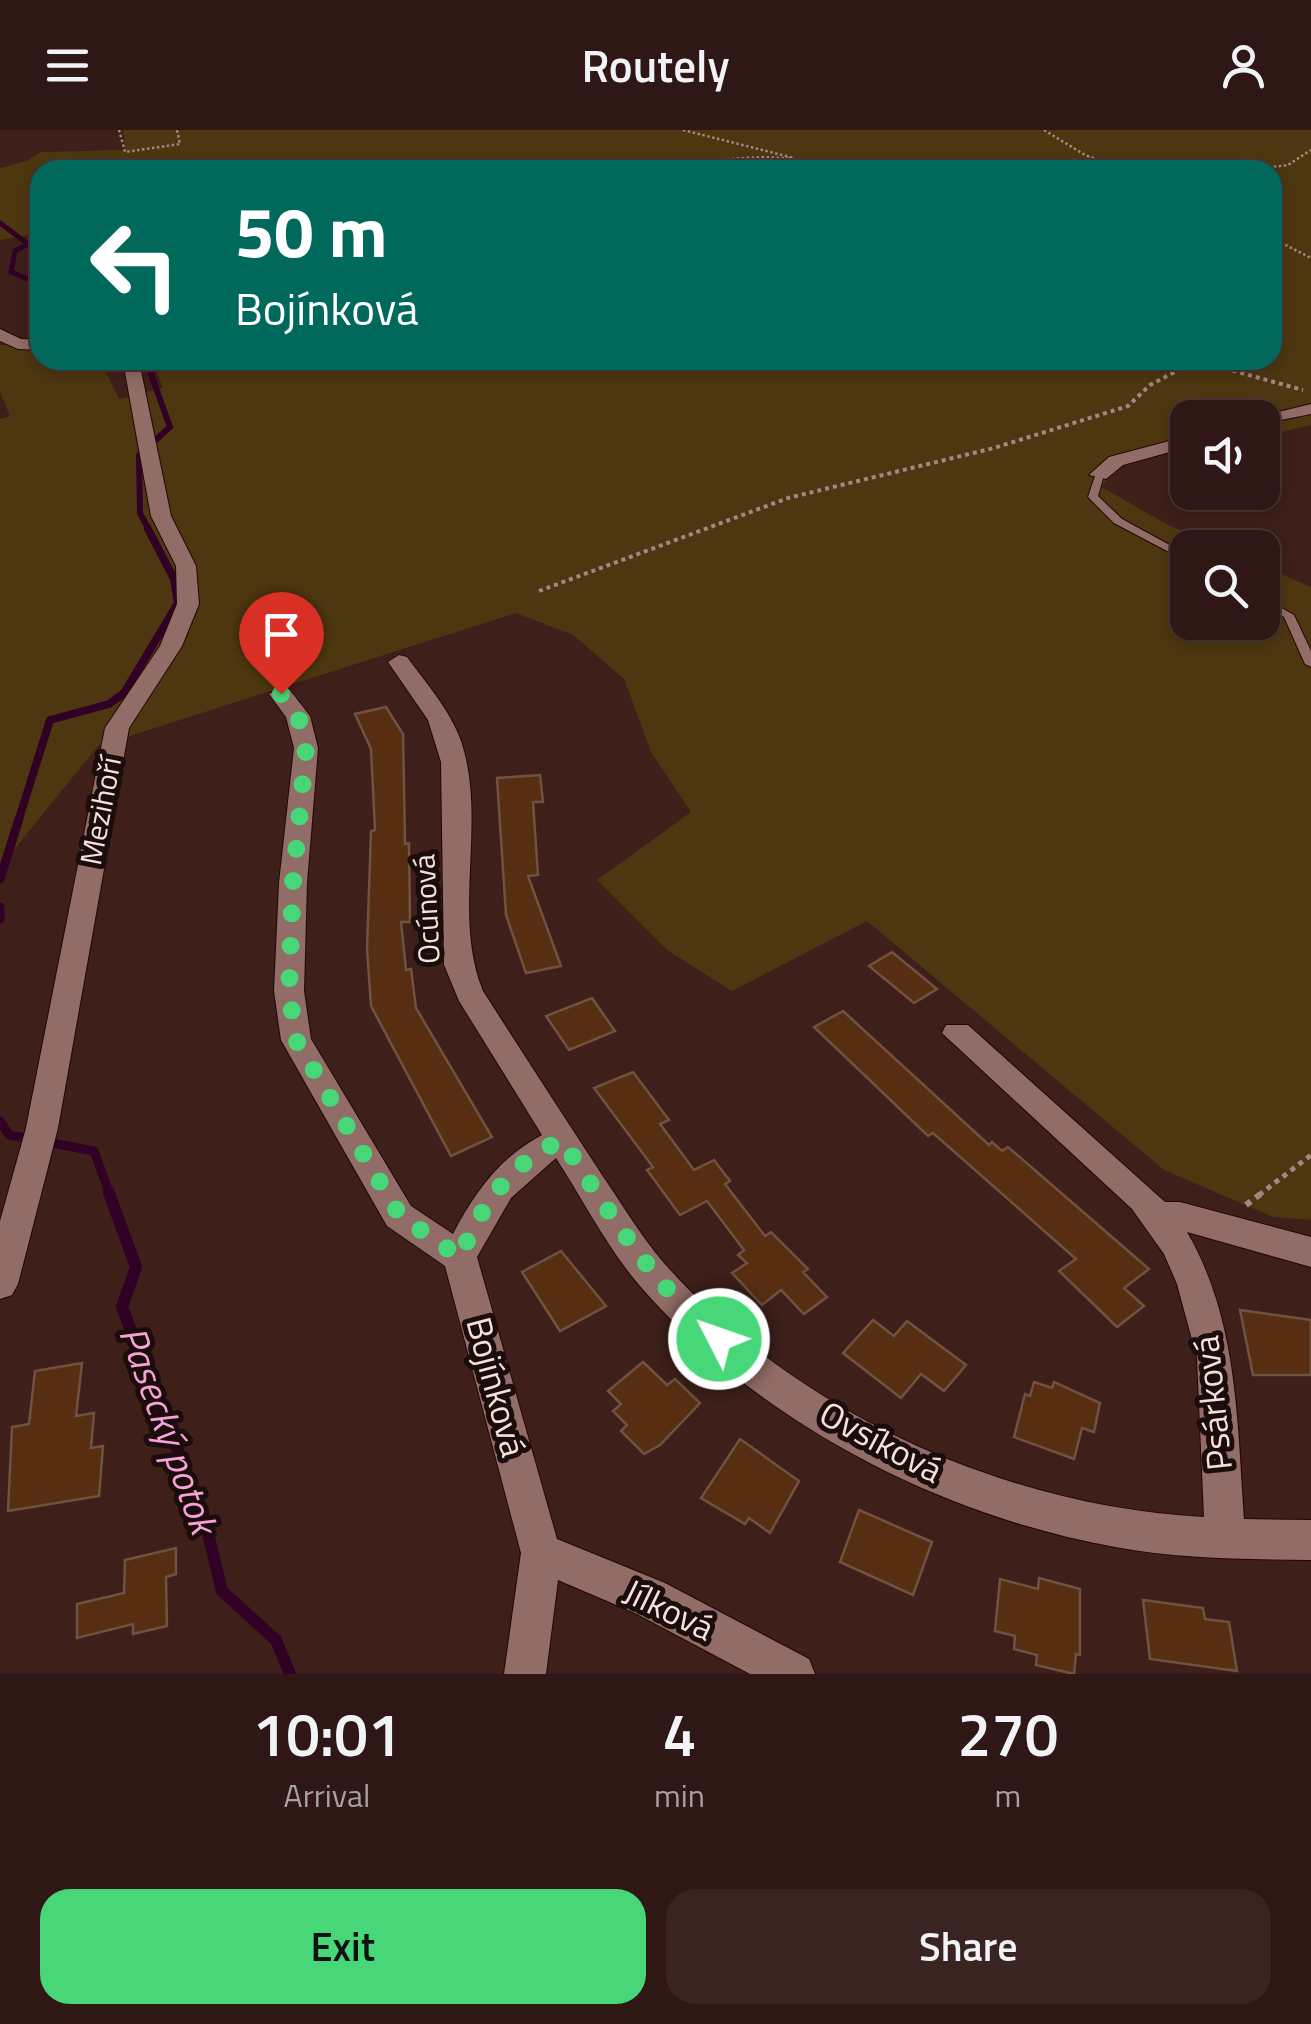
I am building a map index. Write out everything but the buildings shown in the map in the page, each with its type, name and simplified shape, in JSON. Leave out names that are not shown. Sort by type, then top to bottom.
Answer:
[{"type":"street","points":[[0,334],[18,344],[30,345]]},
{"type":"street","name":"Mezihoří","points":[[0,1284],[39,1140],[117,728],[171,646],[188,604],[186,566],[160,516],[150,447],[132,370]]},
{"type":"street","points":[[1280,415],[1311,409]]},
{"type":"street","points":[[1099,475],[1116,460],[1170,446]]},
{"type":"street","name":"Ocúnová","points":[[399,662],[437,714],[450,743],[455,776],[458,965],[469,993],[562,1140]]},
{"type":"street","points":[[281,694],[298,716],[306,748],[293,883],[289,991],[296,1040],[400,1216],[460,1257],[497,1188],[526,1160],[562,1140]]},
{"type":"street","name":"Psárková","points":[[957,1033],[1160,1216],[1194,1284],[1215,1358],[1225,1539]]},
{"type":"street","name":"Ovsíková","points":[[562,1140],[650,1271],[692,1318],[762,1371],[856,1433],[949,1479],[1087,1522],[1225,1539],[1311,1540]]},
{"type":"street","points":[[1160,1216],[1180,1216],[1311,1252]]},
{"type":"street","name":"Bojínková","points":[[460,1257],[541,1553],[525,1674]]},
{"type":"street","name":"Jílková","points":[[541,1553],[650,1598],[794,1674]]},
{"type":"lane","points":[[1099,475],[1094,497],[1104,510],[1170,548]]},
{"type":"lane","points":[[1280,609],[1289,614],[1311,664]]},
{"type":"path","points":[[119,130],[125,152],[170,149],[180,144],[177,130]]},
{"type":"path","points":[[683,130],[796,159]]},
{"type":"path","points":[[1044,130],[1098,160]]},
{"type":"path","points":[[1282,166],[1311,150]]},
{"type":"path","points":[[680,160],[796,159]]},
{"type":"path","points":[[1282,243],[1311,258]]},
{"type":"path","points":[[539,592],[788,498],[994,448],[1128,406],[1150,385],[1177,370]]},
{"type":"path","points":[[1230,370],[1311,393]]},
{"type":"path","points":[[1217,1226],[1311,1156]]},
{"type":"shaded area","points":[[123,130],[1311,130],[1311,425],[1280,432],[1280,400],[1170,400],[1170,448],[1114,469],[1102,487],[1180,530],[1170,530],[1170,640],[1280,640],[1280,573],[1311,587],[1311,1220],[1273,1217],[1164,1170],[867,921],[732,991],[667,950],[597,880],[691,812],[651,752],[624,679],[573,635],[516,613],[98,746],[0,867],[0,419],[10,416],[0,392],[0,345],[30,345],[30,370],[105,370],[119,399],[163,388],[156,370],[1282,370],[1282,160],[30,160],[30,235],[0,240],[0,168],[27,161],[41,152],[125,150]]},
{"type":"waterway","name":"Pasecký potok","points":[[0,223],[28,244],[15,251],[11,272],[30,280]]},
{"type":"waterway","name":"Pasecký potok","points":[[150,370],[170,427],[139,455],[140,513],[150,532]]},
{"type":"waterway","name":"Pasecký potok","points":[[18,822],[50,720],[109,704],[124,693],[178,603],[174,579],[148,529]]},
{"type":"waterway","name":"Pasecký potok","points":[[0,879],[19,819]]},
{"type":"waterway","name":"Pasecký potok","points":[[0,907],[0,919]]},
{"type":"waterway","name":"Pasecký potok","points":[[0,1121],[9,1135],[94,1151],[110,1195]]},
{"type":"waterway","name":"Pasecký potok","points":[[109,1193],[136,1267],[122,1307],[205,1521],[222,1591],[276,1640],[290,1674]]},
{"type":"route","points":[[281,694],[298,716],[306,748],[293,883],[289,1014],[296,1040],[400,1216],[460,1257],[489,1198],[526,1160],[562,1140],[650,1271],[692,1318],[719,1339]]}]
